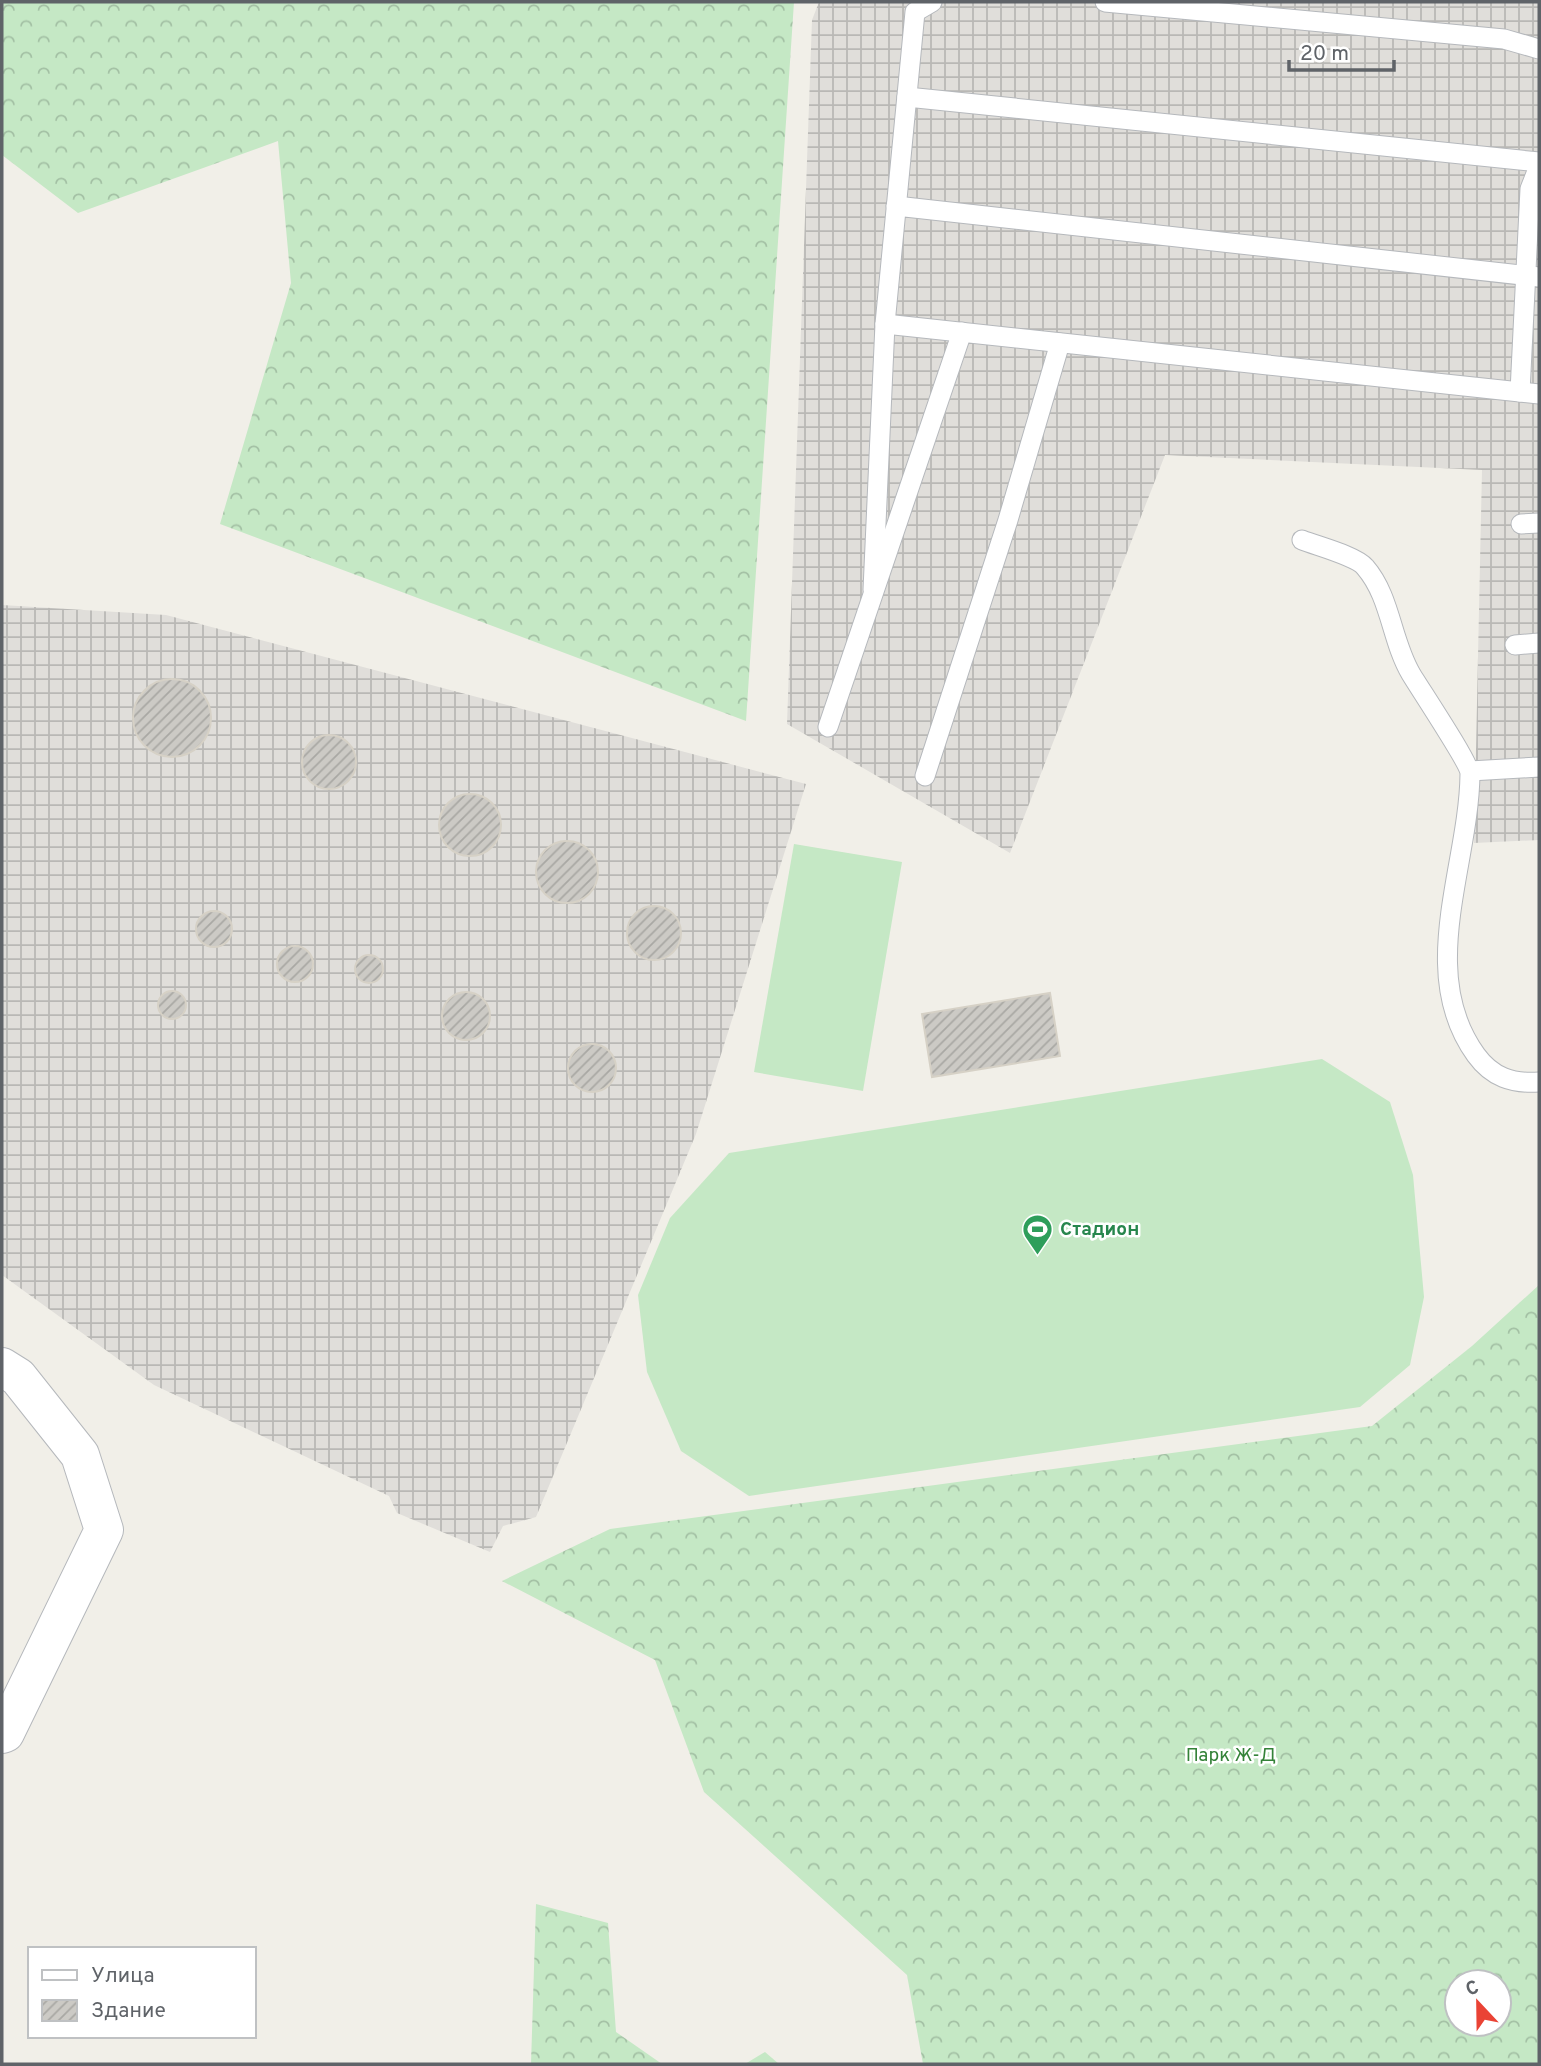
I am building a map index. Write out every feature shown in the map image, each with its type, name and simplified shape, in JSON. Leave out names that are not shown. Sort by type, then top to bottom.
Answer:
[{"type":"street","points":[[2,1367],[18,1377],[80,1455],[104,1530],[5,1733],[2,1734]]},
{"type":"lane","points":[[873,590],[885,324],[906,97],[915,12],[932,2]]},
{"type":"lane","points":[[1105,2],[1504,39],[1539,49]]},
{"type":"lane","points":[[885,324],[1530,393],[1533,276],[1530,189],[1539,164],[906,97]]},
{"type":"lane","points":[[896,206],[1533,276]]},
{"type":"lane","points":[[828,727],[962,332]]},
{"type":"lane","points":[[925,776],[1008,520],[1060,343]]},
{"type":"lane","points":[[1302,540],[1363,564],[1380,586],[1407,667],[1470,771],[1448,951],[1449,1000],[1464,1038],[1488,1071],[1518,1084],[1539,1082]]},
{"type":"lane","points":[[1515,645],[1539,643]]},
{"type":"lane","points":[[1470,771],[1539,767]]},
{"type":"shaded area","points":[[819,2],[1539,2],[1539,840],[1474,843],[1482,470],[1165,455],[1010,853],[787,724],[812,20]]},
{"type":"shaded area","points":[[2,605],[166,615],[806,784],[696,1134],[536,1517],[503,1526],[490,1552],[397,1513],[389,1496],[154,1385],[2,1275]]},
{"type":"green space","points":[[2,2],[794,2],[746,721],[220,524],[291,283],[278,141],[78,213],[2,155]]},
{"type":"green space","points":[[794,844],[902,862],[863,1091],[754,1072]]},
{"type":"green space","name":"Стадион","points":[[1322,1059],[1390,1102],[1413,1175],[1424,1297],[1410,1365],[1360,1407],[749,1496],[681,1451],[647,1372],[638,1295],[670,1218],[729,1153]]},
{"type":"green space","name":"Парк Ж-Д","points":[[1539,1285],[1539,2064],[923,2064],[907,1975],[704,1792],[655,1660],[502,1581],[610,1529],[1372,1426],[1472,1346]]},
{"type":"green space","points":[[536,1904],[608,1923],[616,2032],[662,2064],[531,2064]]},
{"type":"green space","points":[[765,2052],[779,2064],[745,2064]]},
{"type":"building","points":[[172,679],[187,682],[200,690],[208,703],[211,718],[208,733],[200,746],[187,754],[172,757],[157,754],[144,746],[136,733],[133,718],[136,703],[144,690],[157,682]]},
{"type":"building","points":[[329,735],[348,743],[356,762],[348,781],[329,789],[310,781],[302,762],[310,743]]},
{"type":"building","points":[[464,794],[476,794],[492,803],[499,813],[499,837],[492,847],[476,856],[464,856],[453,851],[444,842],[439,831],[439,819],[444,808],[453,799]]},
{"type":"building","points":[[561,841],[573,841],[589,850],[596,860],[596,884],[589,894],[573,903],[561,903],[550,898],[541,889],[536,878],[536,866],[541,855],[550,846]]},
{"type":"building","points":[[654,906],[673,914],[681,933],[673,952],[654,960],[635,952],[627,933],[635,914]]},
{"type":"building","points":[[214,911],[227,916],[232,929],[227,942],[214,947],[201,942],[196,929],[201,916]]},
{"type":"building","points":[[295,946],[308,951],[313,964],[308,977],[295,982],[282,977],[277,964],[282,951]]},
{"type":"building","points":[[369,955],[379,959],[383,969],[379,979],[369,983],[359,979],[355,969],[359,959]]},
{"type":"building","points":[[172,991],[182,995],[186,1005],[182,1015],[172,1019],[162,1015],[158,1005],[162,995]]},
{"type":"building","points":[[466,992],[483,999],[490,1016],[483,1033],[466,1040],[449,1033],[442,1016],[449,999]]},
{"type":"building","points":[[1050,993],[1060,1056],[932,1077],[922,1014]]},
{"type":"building","points":[[592,1044],[609,1051],[616,1068],[609,1085],[592,1092],[575,1085],[568,1068],[575,1051]]},
{"type":"place","name":"Стадион","points":[[1037,1257]]}]
